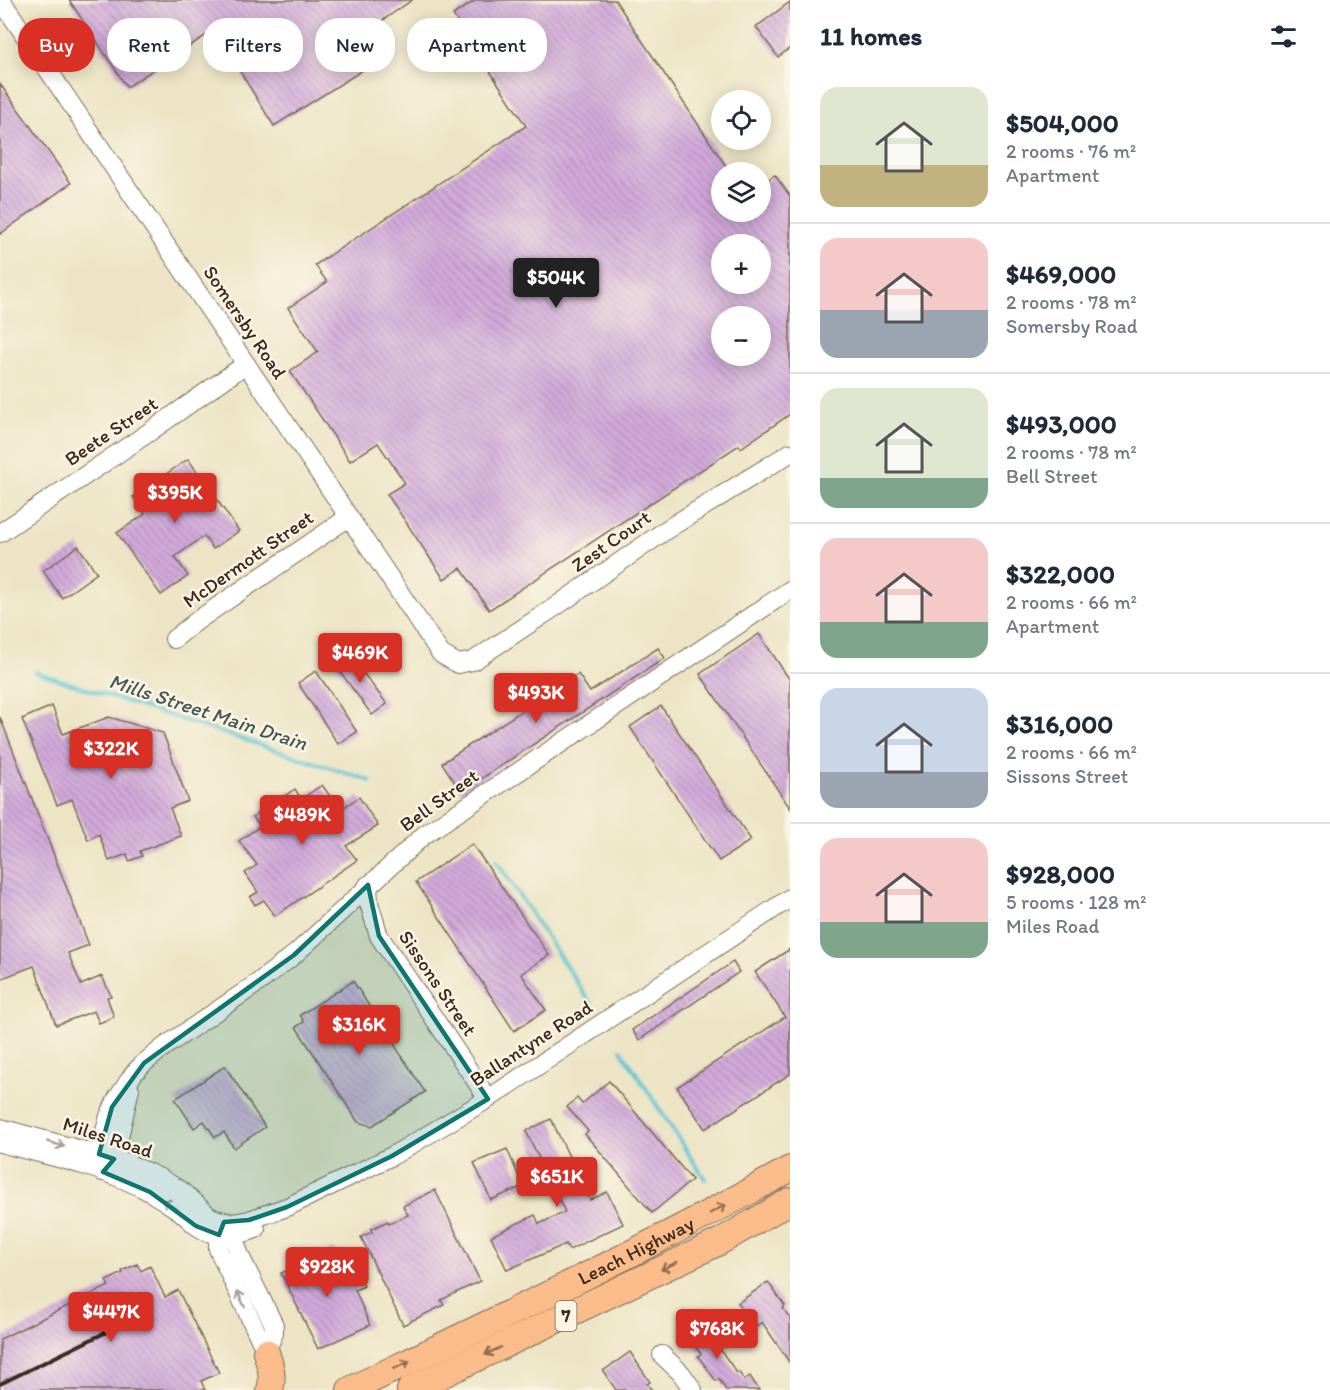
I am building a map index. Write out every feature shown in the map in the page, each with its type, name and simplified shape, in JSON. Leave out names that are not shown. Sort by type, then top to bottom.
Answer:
[{"type":"highway","name":"Leach Highway","points":[[350,1390],[572,1284],[790,1169]]},
{"type":"highway","name":"Leach Highway","points":[[410,1390],[721,1241],[790,1201]]},
{"type":"highway","points":[[270,1342],[272,1381],[270,1390]]},
{"type":"street","name":"Somersby Road","points":[[1,0],[441,654],[458,664]]},
{"type":"street","name":"Beete Street","points":[[0,532],[246,364]]},
{"type":"street","name":"Zest Court","points":[[458,664],[473,660],[552,609],[669,528],[790,453]]},
{"type":"street","name":"McDermott Street","points":[[174,639],[198,620],[349,517]]},
{"type":"street","name":"Bell Street","points":[[105,1162],[112,1107],[134,1073],[144,1063],[294,955],[424,835],[790,590]]},
{"type":"street","name":"Sissons Street","points":[[368,885],[369,903],[379,936],[488,1099]]},
{"type":"street","name":"Ballantyne Road","points":[[224,1234],[241,1222],[287,1207],[393,1156],[488,1099],[790,898]]},
{"type":"street","name":"Miles Road","points":[[0,1128],[105,1162]]},
{"type":"street","name":"Miles Road","points":[[0,1143],[105,1162],[125,1162],[180,1190],[209,1216],[224,1234]]},
{"type":"street","name":"Ballantyne Road","points":[[224,1234],[267,1223],[287,1207]]},
{"type":"street","points":[[224,1234],[240,1242],[240,1256],[274,1325],[270,1342]]},
{"type":"street","points":[[224,1234],[270,1342]]},
{"type":"street","points":[[662,1355],[681,1373],[693,1390]]},
{"type":"highlighted area","points":[[368,885],[379,936],[488,1099],[392,1156],[287,1207],[249,1220],[224,1222],[219,1235],[196,1226],[150,1192],[103,1172],[114,1159],[99,1154],[112,1107],[144,1063],[294,955]]},
{"type":"building","points":[[69,0],[412,0],[386,18],[315,18],[315,72],[360,72],[274,126],[240,72],[303,72],[303,18],[203,18],[203,37],[191,45],[191,18],[107,18],[107,57],[95,39],[95,18],[81,18]]},
{"type":"building","points":[[476,0],[615,0],[711,144],[711,150],[715,150],[723,162],[711,162],[711,222],[771,222],[771,178],[775,175],[790,196],[790,414],[741,448],[739,445],[489,610],[461,568],[444,579],[387,494],[405,483],[378,443],[350,461],[290,371],[318,352],[288,308],[327,282],[315,265],[526,126],[490,72],[547,72],[547,18],[455,18],[453,15]]},
{"type":"building","points":[[790,2],[790,48],[778,57],[756,27]]},
{"type":"building","points":[[117,72],[150,72],[127,87]]},
{"type":"building","points":[[0,84],[71,183],[0,234]]},
{"type":"building","points":[[188,459],[239,531],[213,549],[204,536],[175,557],[188,576],[161,595],[117,533],[145,514],[133,497]]},
{"type":"building","points":[[78,546],[97,573],[62,598],[43,571]]},
{"type":"building","points":[[759,634],[790,680],[790,808],[700,674]]},
{"type":"building","points":[[658,648],[665,658],[461,792],[442,763],[578,674],[590,692]]},
{"type":"building","points":[[347,652],[387,704],[372,715],[333,662]]},
{"type":"building","points":[[316,671],[357,732],[338,744],[298,683]]},
{"type":"building","points":[[52,706],[63,734],[109,717],[163,733],[188,801],[170,808],[181,836],[140,851],[142,856],[129,861],[127,854],[109,861],[99,834],[88,840],[72,799],[57,805],[22,719]]},
{"type":"building","points":[[661,706],[751,840],[719,861],[630,727]]},
{"type":"building","points":[[0,717],[89,945],[68,953],[81,985],[102,976],[111,996],[107,997],[114,1017],[99,1023],[94,1011],[56,1025],[34,966],[0,979]]},
{"type":"building","points":[[322,785],[340,810],[359,797],[378,826],[346,846],[357,860],[275,916],[264,900],[255,905],[250,897],[258,892],[245,873],[257,865],[239,841],[260,826],[253,817],[295,789],[301,799]]},
{"type":"building","points":[[472,844],[549,955],[521,974],[546,1010],[514,1031],[416,882]]},
{"type":"building","points":[[790,949],[790,1074],[705,1129],[677,1087],[785,1017],[755,972]]},
{"type":"building","points":[[733,962],[739,972],[639,1040],[632,1030]]},
{"type":"building","points":[[353,981],[425,1092],[372,1126],[358,1122],[296,1027],[304,1022],[300,1015]]},
{"type":"building","points":[[225,1066],[265,1127],[234,1148],[224,1132],[215,1137],[204,1121],[194,1128],[175,1099]]},
{"type":"building","points":[[609,1081],[692,1180],[652,1213],[585,1134],[588,1131],[567,1107],[577,1098],[582,1104]]},
{"type":"building","points":[[551,1119],[590,1200],[607,1192],[623,1224],[569,1250],[566,1244],[507,1270],[491,1236],[535,1215],[539,1224],[565,1212],[526,1131]]},
{"type":"building","points":[[507,1149],[523,1186],[491,1200],[474,1163]]},
{"type":"building","points":[[435,1190],[480,1281],[441,1300],[444,1305],[403,1325],[361,1237],[388,1221],[389,1224],[408,1215],[403,1206]]},
{"type":"building","points":[[334,1249],[346,1275],[357,1270],[364,1286],[355,1290],[370,1325],[318,1349],[281,1273]]},
{"type":"building","points":[[137,1264],[141,1271],[150,1266],[165,1297],[178,1290],[219,1373],[201,1381],[205,1390],[0,1390],[0,1339],[109,1286],[106,1281]]},
{"type":"building","points":[[768,1282],[785,1306],[783,1308],[790,1318],[790,1363],[762,1322],[755,1327],[738,1303]]},
{"type":"building","points":[[699,1320],[737,1373],[739,1372],[744,1380],[750,1376],[759,1390],[726,1390],[719,1379],[716,1381],[698,1356],[701,1354],[682,1329]]},
{"type":"building","points":[[630,1352],[650,1382],[647,1384],[652,1390],[616,1390],[603,1371]]},
{"type":"waterway","name":"Mills Street Main Drain","points":[[35,672],[371,781]]},
{"type":"waterway","name":"Mills Street Main Drain","points":[[496,860],[591,1004]]},
{"type":"waterway","name":"Mills Street Main Drain","points":[[621,1050],[705,1179]]},
{"type":"railway","points":[[0,1384],[131,1320]]}]
